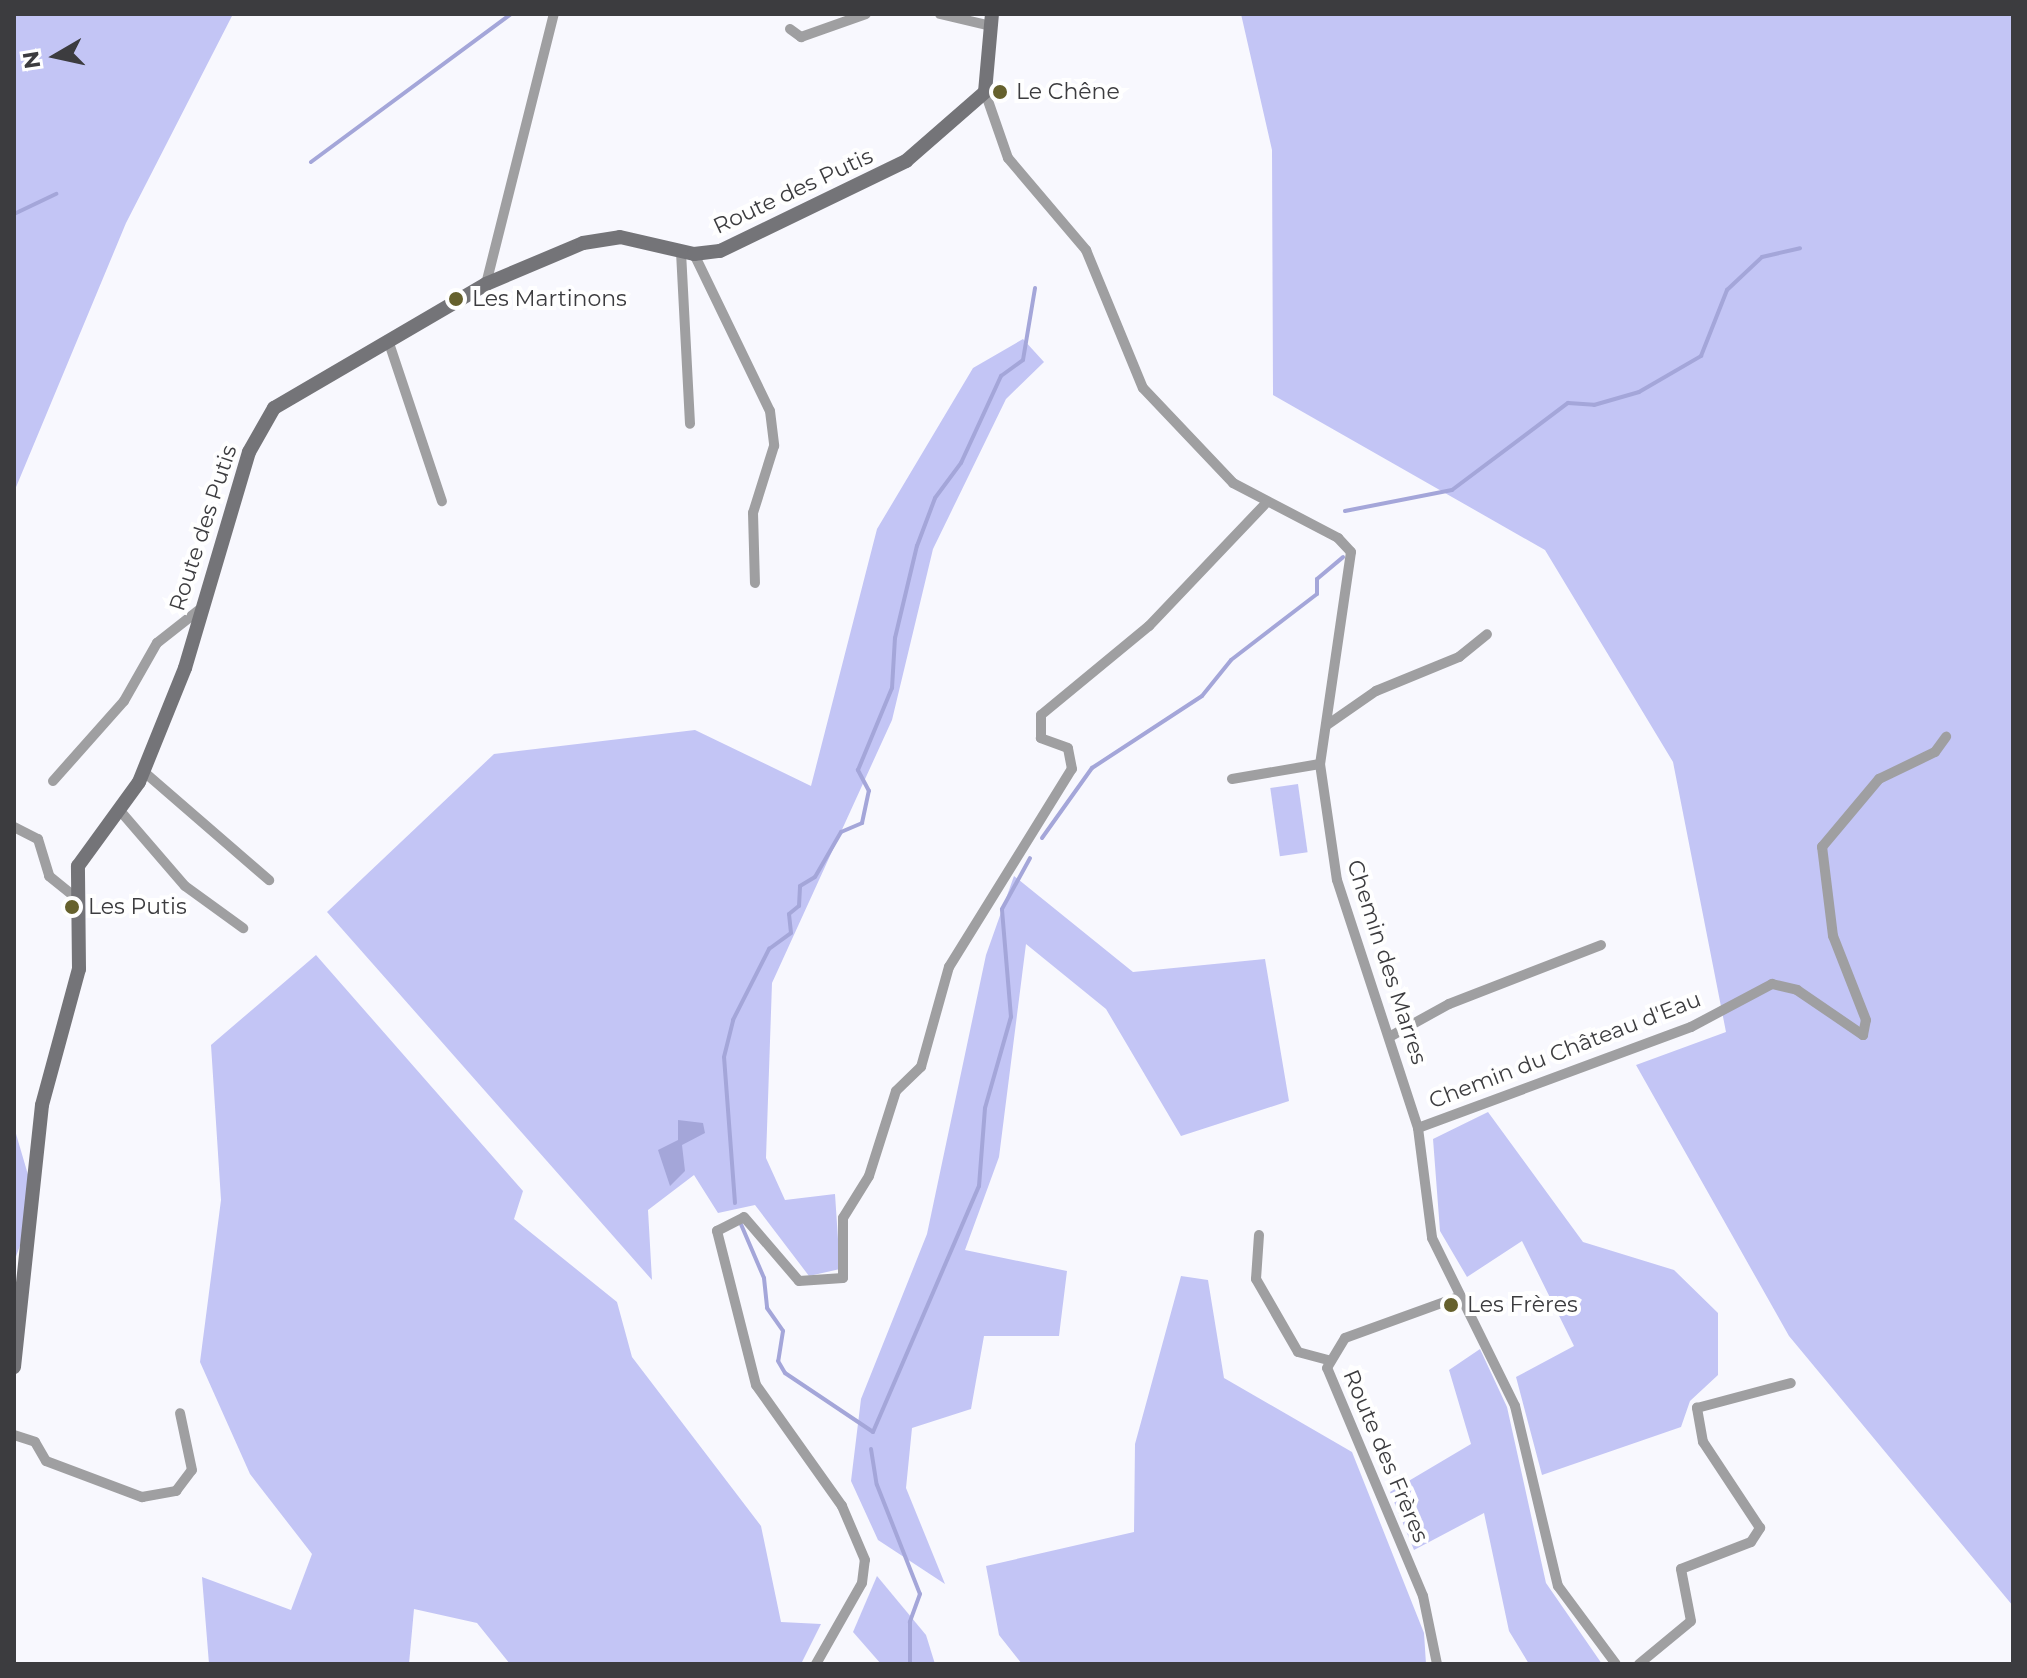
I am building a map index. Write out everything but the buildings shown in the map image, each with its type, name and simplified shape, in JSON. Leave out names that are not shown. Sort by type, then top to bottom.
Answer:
[{"type":"street","points":[[486,284],[554,14]]},
{"type":"street","points":[[790,29],[801,37],[866,14]]},
{"type":"street","points":[[940,14],[992,20],[985,92]]},
{"type":"street","name":"Route des Putis","points":[[14,1367],[42,1105],[79,969],[78,866],[122,813],[143,771],[185,668],[199,610],[249,452],[274,408],[486,284],[605,237],[688,253],[738,244],[906,161],[985,92]]},
{"type":"street","name":"Chemin des Marres","points":[[985,92],[1008,158],[1086,250],[1143,388],[1198,451],[1265,504],[1338,538],[1351,552],[1320,764],[1337,880],[1391,1036],[1418,1128],[1432,1238],[1458,1297],[1515,1406],[1558,1586],[1616,1664]]},
{"type":"street","points":[[688,253],[690,424]]},
{"type":"street","points":[[688,253],[770,411],[774,446],[753,513],[755,583]]},
{"type":"street","points":[[388,340],[442,501]]},
{"type":"street","points":[[816,1664],[862,1583],[865,1560],[842,1506],[756,1385],[717,1231],[744,1217],[799,1281],[843,1278],[843,1218],[869,1176],[896,1091],[921,1067],[949,967],[1072,769],[1068,748],[1036,730],[1041,715],[1149,626],[1265,504]]},
{"type":"street","points":[[53,781],[124,701],[157,643],[199,610]]},
{"type":"street","points":[[1327,725],[1376,691],[1459,657],[1487,634]]},
{"type":"street","name":"Chemin du Château d'Eau","points":[[1418,1128],[1691,1027],[1772,984],[1797,990],[1863,1035],[1866,1020],[1833,936],[1822,847],[1879,779],[1935,752],[1946,737]]},
{"type":"street","points":[[1232,779],[1320,764]]},
{"type":"street","points":[[143,771],[269,880]]},
{"type":"street","points":[[122,813],[185,886],[243,928]]},
{"type":"street","points":[[14,827],[38,839],[49,876],[77,899]]},
{"type":"street","points":[[1391,1036],[1449,1004],[1601,945]]},
{"type":"street","points":[[1259,1235],[1256,1279],[1298,1352],[1328,1360]]},
{"type":"street","name":"Route des Frères","points":[[1437,1664],[1423,1596],[1328,1360],[1345,1338],[1458,1297]]},
{"type":"street","points":[[1639,1664],[1691,1621],[1681,1569],[1751,1542],[1760,1528],[1703,1442],[1697,1408],[1791,1383]]},
{"type":"street","points":[[14,1435],[35,1442],[46,1461],[142,1497],[176,1491],[192,1470],[180,1413]]},
{"type":"shaded area","points":[[14,14],[233,14],[126,223],[14,492]]},
{"type":"shaded area","points":[[1241,14],[2013,14],[2013,1606],[1789,1336],[1636,1065],[1726,1032],[1673,762],[1545,550],[1273,395],[1272,150]]},
{"type":"shaded area","points":[[1023,339],[1044,362],[1006,399],[933,549],[892,720],[772,983],[766,1158],[785,1200],[835,1194],[840,1269],[809,1276],[755,1205],[718,1213],[694,1175],[648,1210],[652,1280],[327,912],[494,754],[695,730],[811,786],[877,529],[973,368]]},
{"type":"shaded area","points":[[1298,784],[1308,852],[1280,856],[1270,788]]},
{"type":"shaded area","points":[[1014,876],[1133,972],[1265,959],[1289,1101],[1181,1136],[1106,1009],[1026,944],[999,1157],[965,1250],[1067,1271],[1059,1336],[984,1336],[971,1409],[912,1428],[906,1488],[945,1584],[878,1540],[851,1481],[861,1399],[927,1234],[986,955]]},
{"type":"shaded area","points":[[316,955],[523,1191],[514,1219],[617,1302],[632,1357],[761,1526],[781,1622],[821,1624],[801,1664],[510,1664],[477,1623],[414,1609],[409,1664],[209,1664],[202,1577],[291,1610],[312,1554],[250,1474],[200,1362],[221,1200],[211,1045]]},
{"type":"shaded area","points":[[1488,1112],[1583,1242],[1674,1270],[1718,1313],[1718,1375],[1690,1401],[1681,1427],[1542,1475],[1516,1377],[1574,1346],[1522,1241],[1467,1277],[1440,1231],[1433,1139]]},
{"type":"shaded area","points":[[678,1120],[703,1123],[705,1133],[682,1145],[685,1171],[670,1186],[658,1150],[678,1140]]},
{"type":"shaded area","points":[[14,1127],[36,1202],[14,1262]]},
{"type":"shaded area","points":[[1181,1276],[1208,1280],[1224,1378],[1352,1452],[1424,1633],[1426,1664],[1022,1664],[999,1635],[986,1566],[1134,1532],[1135,1444]]},
{"type":"shaded area","points":[[1480,1349],[1507,1407],[1546,1583],[1602,1664],[1529,1664],[1509,1631],[1484,1513],[1414,1550],[1390,1492],[1471,1444],[1449,1370]]},
{"type":"shaded area","points":[[877,1576],[926,1635],[935,1664],[881,1664],[853,1632]]},
{"type":"waterway","points":[[311,162],[511,14]]},
{"type":"waterway","points":[[14,214],[56,194]]},
{"type":"waterway","points":[[1345,511],[1452,490],[1568,403],[1594,405],[1639,392],[1701,356],[1727,290],[1762,257],[1800,248]]},
{"type":"waterway","points":[[735,1203],[724,1057],[733,1020],[769,949],[791,933],[789,914],[799,906],[800,886],[815,877],[841,832],[862,823],[869,791],[858,770],[892,688],[895,638],[917,546],[935,498],[961,463],[1001,376],[1023,360],[1035,288]]},
{"type":"waterway","points":[[1042,838],[1092,768],[1202,696],[1231,660],[1317,594],[1317,579],[1343,557]]},
{"type":"waterway","points":[[740,1222],[764,1278],[767,1308],[783,1331],[778,1361],[785,1373],[873,1432],[979,1186],[985,1108],[1011,1017],[1002,909],[1030,858]]},
{"type":"waterway","points":[[871,1449],[877,1485],[920,1594],[910,1622],[910,1664]]},
{"type":"place","name":"Le Chêne","points":[[1000,92]]},
{"type":"place","name":"Les Martinons","points":[[456,299]]},
{"type":"place","name":"Les Putis","points":[[72,907]]},
{"type":"place","name":"Les Frères","points":[[1451,1305]]}]
